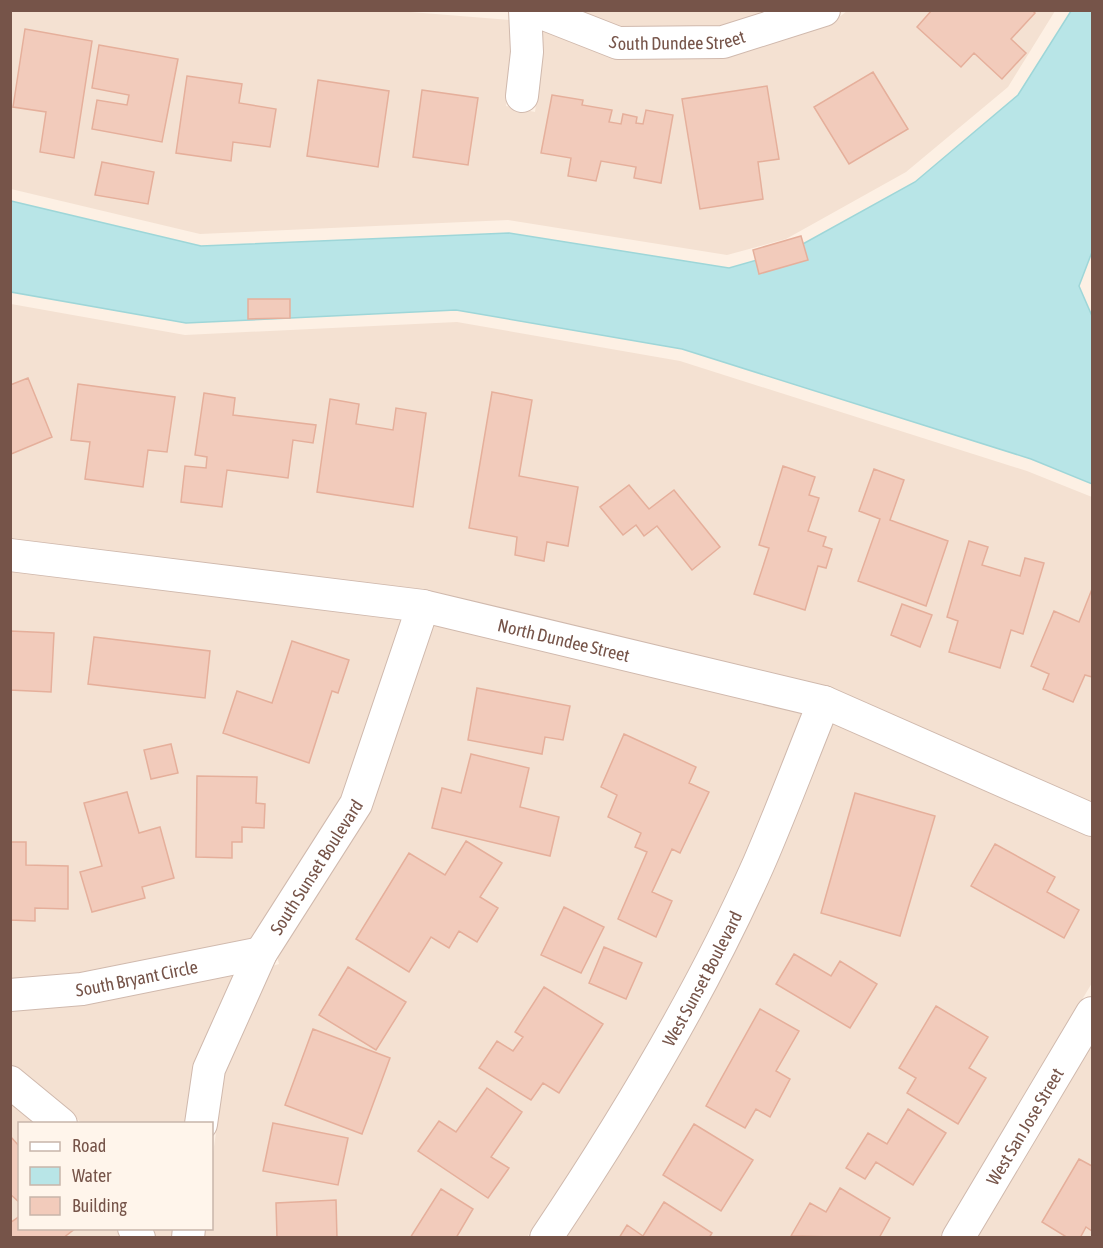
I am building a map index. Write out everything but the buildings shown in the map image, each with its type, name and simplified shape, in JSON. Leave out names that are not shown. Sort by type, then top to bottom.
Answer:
[{"type":"street","points":[[522,96],[527,52],[525,10]]},
{"type":"street","name":"South Dundee Street","points":[[534,10],[618,43],[723,42],[824,10]]},
{"type":"street","name":"North Dundee Street","points":[[10,555],[423,606],[824,702],[1092,820]]},
{"type":"street","name":"South Sunset Boulevard","points":[[201,1122],[209,1070],[261,953],[356,804],[423,606]]},
{"type":"street","name":"West Sunset Boulevard","points":[[546,1238],[639,1092],[706,971],[759,863],[824,702]]},
{"type":"street","name":"South Bryant Circle","points":[[10,995],[82,989],[261,953]]},
{"type":"street","name":"West San Jose Street","points":[[958,1238],[1092,1013]]},
{"type":"street","points":[[10,1082],[59,1122]]},
{"type":"shaded area","points":[[386,10],[511,20],[512,50],[506,106],[535,112],[542,55],[541,28],[614,56],[834,21],[847,11],[1055,11],[1008,87],[906,172],[786,239],[727,255],[508,220],[200,234],[11,189],[11,11]]},
{"type":"shaded area","points":[[572,11],[774,11],[719,28],[619,29]]},
{"type":"shaded area","points":[[11,304],[185,335],[457,322],[680,361],[1027,471],[1092,497],[1092,804],[815,684],[427,593],[414,588],[412,591],[11,541]]},
{"type":"shaded area","points":[[11,569],[403,618],[342,798],[250,940],[78,975],[11,981]]},
{"type":"shaded area","points":[[434,623],[803,712],[745,857],[693,964],[625,1084],[527,1237],[203,1238],[204,1230],[213,1230],[213,1154],[224,1075],[272,966],[279,964],[277,956]]},
{"type":"shaded area","points":[[832,721],[1080,828],[1092,836],[1092,983],[940,1237],[564,1238]]},
{"type":"shaded area","points":[[235,973],[186,1122],[81,1122],[11,1065],[10,1009]]},
{"type":"shaded area","points":[[1092,1043],[1092,1237],[976,1237]]},
{"type":"shaded area","points":[[10,1100],[38,1122],[18,1122],[18,1230],[118,1230],[123,1237],[11,1237]]},
{"type":"shaded area","points":[[152,1230],[174,1230],[173,1237],[156,1237]]},
{"type":"water","points":[[1071,11],[1092,11],[1092,252],[1079,286],[1092,316],[1092,484],[1031,459],[682,349],[456,310],[186,323],[11,292],[11,201],[201,246],[509,233],[729,268],[792,250],[915,182],[1018,95]]}]
